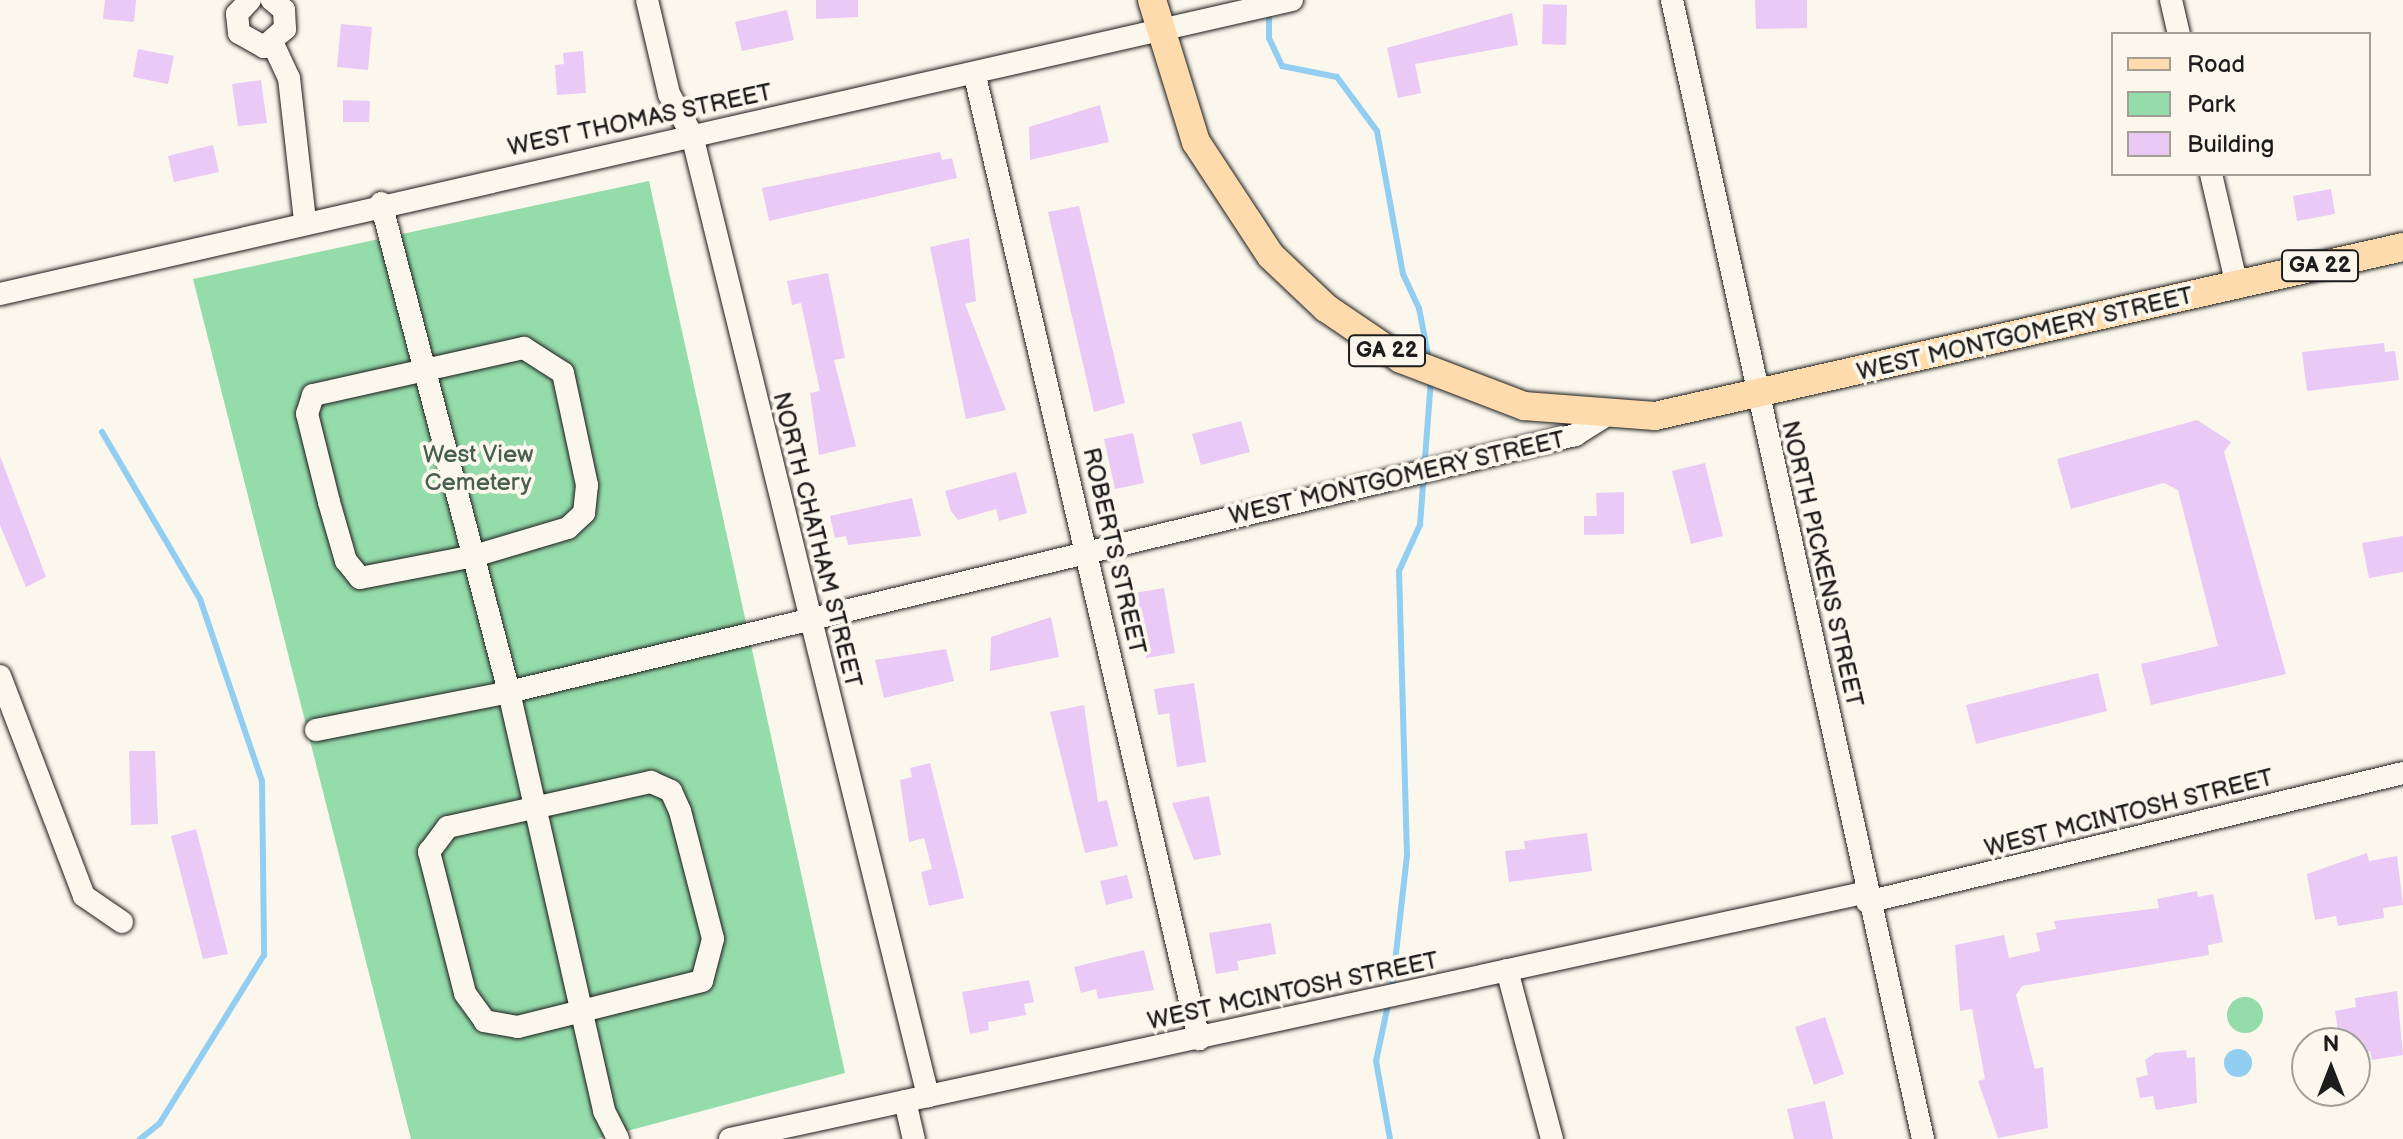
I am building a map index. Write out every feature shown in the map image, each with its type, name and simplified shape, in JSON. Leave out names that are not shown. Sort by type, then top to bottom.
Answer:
[{"type":"main road","name":"GA 22","points":[[1152,0],[1180,103],[1215,178],[1271,256],[1326,308],[1401,359],[1462,387],[1539,409],[1607,415]]},
{"type":"main road","name":"WEST MONTGOMERY STREET","points":[[1607,415],[1655,416],[1757,397],[2403,247]]},
{"type":"street","points":[[250,0],[237,14],[239,33],[254,46],[273,44]]},
{"type":"street","points":[[272,0],[286,20],[273,44]]},
{"type":"street","name":"NORTH CHATHAM STREET","points":[[647,0],[669,94],[692,135],[928,1096]]},
{"type":"street","name":"WEST THOMAS STREET","points":[[0,294],[305,220],[975,76],[1292,0]]},
{"type":"street","name":"NORTH PICKENS STREET","points":[[1672,0],[1867,897],[1923,1139]]},
{"type":"street","points":[[2171,0],[2179,32]]},
{"type":"street","points":[[273,44],[289,78],[305,220]]},
{"type":"street","name":"ROBERTS STREET","points":[[975,76],[1088,550],[1199,1039]]},
{"type":"street","points":[[2211,176],[2237,286]]},
{"type":"street","points":[[381,203],[509,692],[583,1014],[618,1139]]},
{"type":"street","points":[[524,348],[563,373],[587,485],[584,513],[568,528],[474,556],[360,578],[346,561],[329,502],[307,414],[313,395],[424,366],[524,348]]},
{"type":"street","name":"WEST MONTGOMERY STREET","points":[[316,730],[509,692],[809,616],[1575,435],[1607,415]]},
{"type":"street","points":[[0,676],[84,896],[122,922]]},
{"type":"street","name":"WEST MCINTOSH STREET","points":[[730,1139],[1507,970],[1867,897],[2403,773]]},
{"type":"street","points":[[651,782],[671,791],[713,939],[702,981],[583,1014],[518,1027],[485,1021],[465,993],[448,937],[429,852],[448,827],[536,809],[651,782]]},
{"type":"street","points":[[1507,970],[1552,1139]]},
{"type":"street","points":[[905,1101],[914,1139]]},
{"type":"green space","name":"West View Cemetery","points":[[649,181],[845,1073],[597,1139],[411,1139],[193,279]]},
{"type":"green space","points":[[2245,997],[2257,1003],[2263,1015],[2257,1027],[2245,1033],[2233,1027],[2227,1015],[2233,1003]]},
{"type":"water","points":[[2238,1049],[2248,1053],[2252,1063],[2248,1073],[2238,1077],[2228,1073],[2224,1063],[2228,1053]]},
{"type":"building","points":[[105,0],[136,0],[134,22],[103,19]]},
{"type":"building","points":[[816,0],[858,0],[858,17],[816,19]]},
{"type":"building","points":[[1755,0],[1807,0],[1807,28],[1756,29]]},
{"type":"building","points":[[1543,4],[1567,5],[1566,45],[1542,44]]},
{"type":"building","points":[[787,10],[794,40],[742,51],[735,22]]},
{"type":"building","points":[[1512,13],[1518,45],[1415,64],[1421,93],[1398,98],[1387,48]]},
{"type":"building","points":[[341,24],[372,27],[368,70],[337,67]]},
{"type":"building","points":[[138,49],[174,56],[168,84],[133,77]]},
{"type":"building","points":[[583,51],[586,93],[557,95],[555,65],[564,64],[563,53]]},
{"type":"building","points":[[261,80],[267,123],[238,126],[232,84]]},
{"type":"building","points":[[343,100],[370,101],[369,122],[343,122]]},
{"type":"building","points":[[1100,105],[1109,142],[1030,160],[1029,127]]},
{"type":"building","points":[[213,145],[219,172],[174,182],[168,156]]},
{"type":"building","points":[[940,152],[942,160],[952,158],[957,178],[769,221],[762,188]]},
{"type":"building","points":[[2331,189],[2335,214],[2297,221],[2293,196]]},
{"type":"building","points":[[1079,206],[1125,403],[1094,412],[1048,212]]},
{"type":"building","points":[[969,238],[976,301],[965,304],[1006,410],[966,419],[930,247]]},
{"type":"building","points":[[828,273],[845,358],[834,360],[856,446],[819,455],[810,393],[820,391],[801,303],[792,305],[787,281]]},
{"type":"building","points":[[2384,343],[2385,352],[2395,351],[2399,380],[2307,391],[2302,352]]},
{"type":"building","points":[[2197,420],[2231,442],[2224,452],[2286,674],[2151,705],[2141,664],[2218,646],[2178,490],[2164,483],[2071,509],[2057,459]]},
{"type":"building","points":[[1241,421],[1250,452],[1201,465],[1192,434]]},
{"type":"building","points":[[1133,433],[1144,483],[1115,489],[1104,439]]},
{"type":"building","points":[[0,456],[46,577],[26,587],[0,525]]},
{"type":"building","points":[[1705,463],[1723,536],[1691,544],[1672,471]]},
{"type":"building","points":[[1016,472],[1027,513],[999,521],[996,509],[958,520],[951,511],[945,491]]},
{"type":"building","points":[[1624,492],[1624,534],[1584,535],[1584,516],[1597,516],[1596,493]]},
{"type":"building","points":[[912,498],[921,536],[848,545],[846,536],[835,538],[830,516]]},
{"type":"building","points":[[2403,536],[2403,572],[2369,578],[2362,543]]},
{"type":"building","points":[[1164,588],[1175,653],[1146,658],[1139,616],[1126,618],[1123,595]]},
{"type":"building","points":[[1051,617],[1059,657],[990,671],[991,637]]},
{"type":"building","points":[[946,649],[954,681],[884,698],[875,660]]},
{"type":"building","points":[[2098,673],[2107,711],[1976,744],[1966,705]]},
{"type":"building","points":[[1194,683],[1206,762],[1177,767],[1169,713],[1158,715],[1154,689]]},
{"type":"building","points":[[1084,705],[1098,802],[1107,800],[1118,846],[1085,853],[1050,712]]},
{"type":"building","points":[[129,751],[155,751],[158,824],[131,825]]},
{"type":"building","points":[[930,763],[964,898],[929,906],[921,872],[932,869],[924,838],[909,842],[900,780],[912,777],[910,768]]},
{"type":"building","points":[[1209,796],[1221,855],[1194,860],[1172,803]]},
{"type":"building","points":[[196,829],[228,954],[203,959],[171,836]]},
{"type":"building","points":[[1587,833],[1592,871],[1509,882],[1505,851],[1525,849],[1524,841]]},
{"type":"building","points":[[2367,853],[2369,861],[2397,856],[2403,905],[2383,908],[2384,918],[2338,926],[2336,916],[2315,920],[2307,874]]},
{"type":"building","points":[[1127,875],[1133,898],[1106,905],[1100,881]]},
{"type":"building","points":[[2197,891],[2198,897],[2213,894],[2223,942],[2208,945],[2209,955],[2022,986],[2016,995],[2035,1069],[2043,1067],[2048,1128],[1998,1138],[1978,1081],[1985,1079],[1972,1009],[1960,1011],[1955,945],[2004,935],[2009,958],[2040,951],[2036,933],[2056,929],[2054,921],[2159,908],[2157,899]]},
{"type":"building","points":[[1271,923],[1276,954],[1237,961],[1239,970],[1216,974],[1209,933]]},
{"type":"building","points":[[1144,950],[1154,990],[1098,999],[1096,989],[1081,993],[1074,967]]},
{"type":"building","points":[[1029,980],[1034,1002],[1024,1004],[1026,1015],[988,1022],[989,1030],[970,1034],[962,992]]},
{"type":"building","points":[[2397,991],[2403,1055],[2372,1060],[2371,1027],[2338,1027],[2335,1011],[2356,1007],[2355,998]]},
{"type":"building","points":[[1825,1017],[1844,1074],[1814,1085],[1795,1027]]},
{"type":"building","points":[[2186,1050],[2187,1058],[2195,1057],[2197,1103],[2156,1110],[2153,1096],[2140,1098],[2136,1078],[2148,1075],[2145,1060],[2155,1053]]},
{"type":"building","points":[[1825,1101],[1833,1139],[1794,1139],[1787,1109]]},
{"type":"waterway","points":[[1269,12],[1269,38],[1282,66],[1337,77],[1377,131],[1403,274],[1419,308],[1429,360]]},
{"type":"waterway","points":[[1392,989],[1407,856],[1399,571],[1420,525],[1431,379]]},
{"type":"waterway","points":[[102,432],[200,599],[262,781],[264,955],[160,1123],[140,1139]]},
{"type":"waterway","points":[[1389,1000],[1376,1061],[1390,1139]]}]
